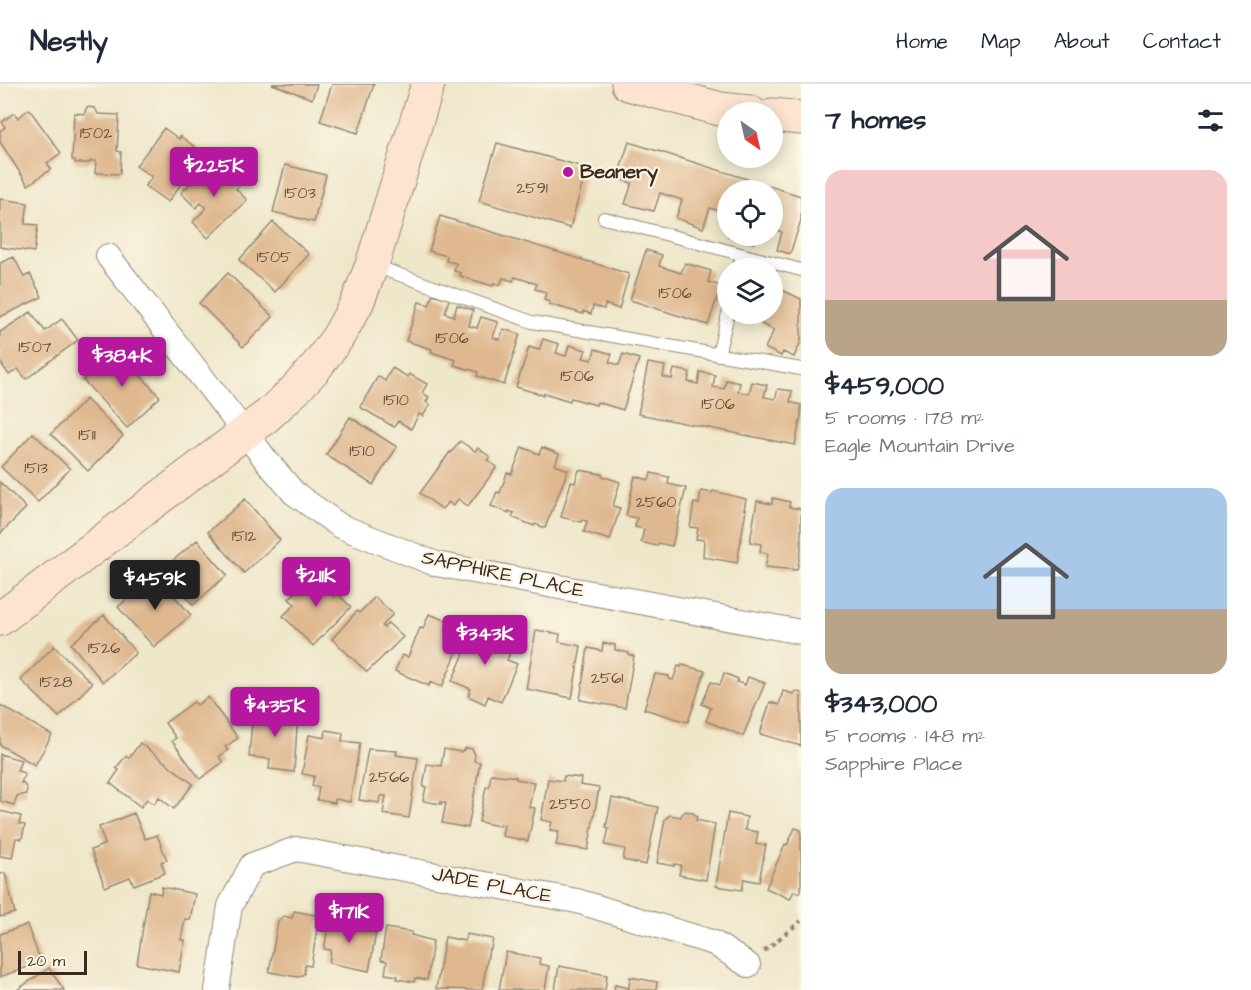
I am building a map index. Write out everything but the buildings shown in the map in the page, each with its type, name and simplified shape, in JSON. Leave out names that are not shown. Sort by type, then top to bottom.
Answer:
[{"type":"street","points":[[0,619],[244,433],[295,390],[330,348],[357,303],[372,265],[428,84]]},
{"type":"street","points":[[630,84],[717,108]]},
{"type":"street","points":[[783,116],[801,118]]},
{"type":"street","name":"SAPPHIRE PLACE","points":[[108,256],[244,433],[294,494],[340,526],[436,564],[801,632]]},
{"type":"street","name":"JADE PLACE","points":[[217,990],[230,906],[252,865],[296,849],[577,901],[714,943],[748,965]]},
{"type":"lane","points":[[604,218],[801,270]]},
{"type":"lane","points":[[372,265],[532,321],[801,369]]},
{"type":"lane","points":[[718,355],[726,324]]},
{"type":"path","points":[[748,965],[801,921]]},
{"type":"place","name":"Beanery","points":[[568,172]]}]
